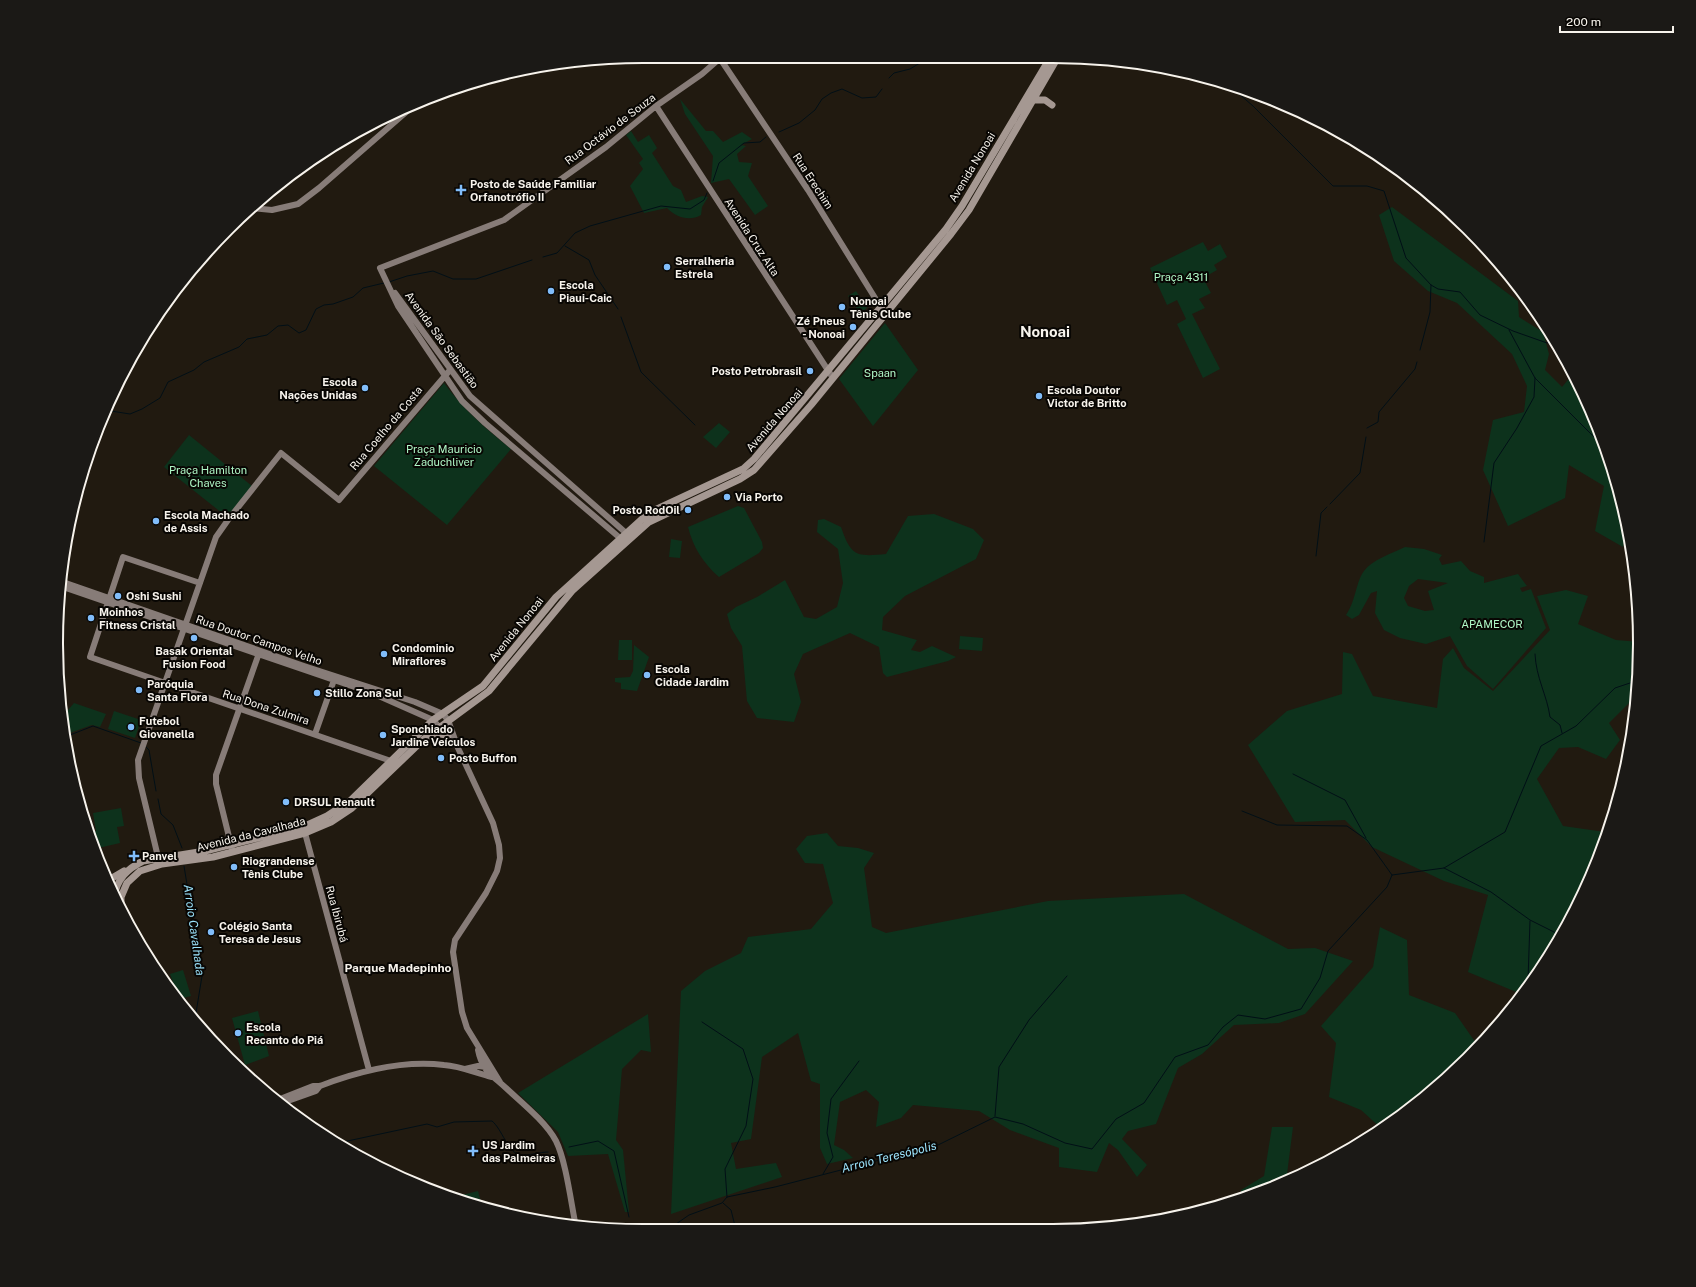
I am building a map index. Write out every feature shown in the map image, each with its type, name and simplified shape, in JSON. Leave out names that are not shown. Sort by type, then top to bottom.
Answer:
[{"type":"main road","name":"Avenida Nonoai","points":[[448,720],[489,691],[572,592],[649,522],[663,514],[740,479],[754,470],[833,378],[946,229],[962,206],[1047,63]]},
{"type":"main road","points":[[1045,80],[1044,76],[1047,63]]},
{"type":"main road","name":"Avenida Nonoai","points":[[443,714],[483,686],[556,597],[623,535],[657,509],[743,469],[761,453],[829,372],[951,234],[968,210],[1055,63]]},
{"type":"main road","points":[[1033,100],[1042,99],[1052,105]]},
{"type":"main road","points":[[614,553],[614,549],[626,536],[623,535]]},
{"type":"main road","name":"Avenida da Cavalhada","points":[[122,897],[127,883],[140,871],[162,864],[193,860],[232,849],[303,827],[327,816],[350,801],[434,720],[443,714]]},
{"type":"main road","name":"Avenida da Cavalhada","points":[[117,887],[120,878],[133,866],[158,857],[232,849],[305,833],[331,822],[352,808],[424,739],[448,720]]},
{"type":"main road","points":[[424,739],[438,734],[448,736]]},
{"type":"main road","points":[[140,871],[156,862],[158,857]]},
{"type":"main road","points":[[113,878],[133,866]]},
{"type":"street","name":"Rua Octávio de Souza","points":[[389,284],[380,268],[504,220],[598,152],[656,106],[702,74],[715,63]]},
{"type":"street","name":"Rua Erechim","points":[[723,63],[846,251],[883,311]]},
{"type":"street","name":"Avenida Cruz Alta","points":[[656,106],[833,378]]},
{"type":"street","points":[[259,209],[272,210],[295,205],[319,188],[401,116]]},
{"type":"street","name":"Avenida São Sebastião","points":[[389,284],[470,396],[491,416],[554,468],[623,535]]},
{"type":"street","name":"Avenida São Sebastião","points":[[389,284],[398,306],[462,401],[476,415],[623,535]]},
{"type":"street","name":"Rua Coelho da Costa","points":[[200,583],[216,537],[281,453],[339,500],[450,370]]},
{"type":"street","points":[[109,601],[123,557],[200,583],[144,741],[138,769],[158,857]]},
{"type":"street","name":"Rua Doutor Campos Velho","points":[[66,584],[109,601]]},
{"type":"street","name":"Rua Doutor Campos Velho","points":[[66,588],[415,702],[443,714],[448,720]]},
{"type":"street","name":"Rua Dona Zulmira","points":[[109,601],[90,657],[239,710],[315,734],[391,761]]},
{"type":"street","name":"Rua Doutor Campos Velho","points":[[184,627],[258,656],[372,693],[434,720]]},
{"type":"street","points":[[232,849],[216,784],[216,775],[258,656]]},
{"type":"street","points":[[315,734],[334,680]]},
{"type":"street","points":[[411,710],[415,702]]},
{"type":"street","points":[[434,720],[458,748]]},
{"type":"street","points":[[448,720],[458,748],[493,823],[499,845],[500,858],[497,871],[486,893],[455,940],[453,952],[462,1012],[467,1028],[494,1076]]},
{"type":"street","name":"Rua Ibirubá","points":[[305,833],[369,1070]]},
{"type":"street","points":[[480,1052],[485,1066],[546,1127],[556,1140],[561,1152],[575,1220]]},
{"type":"street","points":[[467,1068],[480,1052]]},
{"type":"street","points":[[286,1100],[316,1091],[320,1086],[369,1070],[406,1065],[444,1065],[467,1068],[485,1066]]},
{"type":"street","points":[[475,1073],[483,1071],[485,1066]]},
{"type":"street","points":[[467,1068],[475,1073],[494,1076]]},
{"type":"green space","points":[[680,99],[706,131],[713,131],[723,142],[742,132],[752,139],[741,145],[746,146],[737,154],[739,162],[752,163],[748,176],[768,206],[755,215],[729,179],[711,183],[713,156],[685,114]]},
{"type":"green space","points":[[631,131],[638,142],[649,135],[657,148],[652,153],[673,186],[681,190],[686,202],[702,196],[708,197],[702,207],[701,215],[692,218],[683,218],[674,214],[667,208],[644,213],[630,186],[643,169],[639,163],[643,159],[626,135]]},
{"type":"green space","points":[[1392,207],[1518,301],[1519,317],[1541,331],[1549,354],[1545,370],[1562,387],[1569,379],[1589,421],[1613,493],[1622,530],[1624,543],[1623,547],[1595,531],[1604,486],[1569,465],[1565,498],[1508,526],[1483,470],[1493,420],[1524,412],[1527,386],[1512,354],[1457,303],[1428,291],[1394,261],[1379,215]]},
{"type":"green space","name":"Praça 4311","points":[[1203,242],[1208,251],[1220,244],[1227,257],[1214,265],[1217,270],[1203,278],[1211,293],[1199,299],[1205,308],[1192,314],[1220,369],[1203,378],[1177,324],[1186,319],[1177,300],[1167,305],[1150,268]]},
{"type":"green space","points":[[856,291],[867,308],[860,313],[848,296]]},
{"type":"green space","name":"Spaan","points":[[885,323],[918,370],[873,426],[839,379]]},
{"type":"green space","name":"Praça Mauricio Zaduchliver","points":[[444,383],[475,418],[511,449],[447,525],[374,466]]},
{"type":"green space","points":[[719,423],[730,432],[716,448],[703,437]]},
{"type":"green space","name":"Praça Hamilton Chaves","points":[[189,435],[252,486],[227,517],[164,467]]},
{"type":"green space","points":[[738,506],[744,508],[762,542],[763,548],[759,553],[719,577],[699,554],[688,527]]},
{"type":"green space","points":[[934,514],[973,529],[984,540],[976,559],[905,596],[883,617],[882,630],[917,640],[911,650],[920,652],[932,646],[956,657],[948,661],[887,677],[883,673],[879,647],[850,633],[803,654],[794,674],[801,702],[794,722],[757,718],[747,701],[742,646],[731,628],[727,614],[736,607],[757,597],[785,580],[804,617],[816,619],[837,607],[843,583],[838,549],[817,532],[818,520],[824,519],[841,527],[848,544],[856,552],[861,554],[876,555],[886,554],[908,516]]},
{"type":"green space","points":[[671,539],[682,541],[680,558],[669,557]]},
{"type":"green space","name":"APAMECOR","points":[[1405,547],[1424,549],[1442,555],[1439,559],[1442,565],[1461,561],[1470,571],[1484,577],[1484,583],[1518,574],[1527,586],[1520,588],[1522,592],[1531,589],[1546,628],[1493,689],[1467,666],[1450,636],[1426,644],[1400,638],[1384,630],[1375,613],[1377,591],[1371,593],[1359,615],[1352,619],[1346,615],[1352,604],[1359,580],[1364,571],[1377,560]],"holes":[[[1418,579],[1448,583],[1428,591],[1434,610],[1425,611],[1408,606],[1404,598],[1409,586]]]},
{"type":"green space","points":[[1566,590],[1588,596],[1578,624],[1616,640],[1633,641],[1632,681],[1630,702],[1609,723],[1620,740],[1606,759],[1578,747],[1559,748],[1537,779],[1563,826],[1601,831],[1589,866],[1573,900],[1555,934],[1516,992],[1468,972],[1488,895],[1444,881],[1372,847],[1345,820],[1295,822],[1248,745],[1287,711],[1342,694],[1343,652],[1352,654],[1373,696],[1437,708],[1443,659],[1453,648],[1464,668],[1493,691],[1550,630],[1537,596]]},
{"type":"green space","points":[[960,636],[983,638],[982,651],[959,649]]},
{"type":"green space","points":[[619,640],[632,640],[632,660],[618,660]]},
{"type":"green space","points":[[634,645],[649,657],[637,691],[621,689],[621,683],[615,682],[615,678],[630,677],[633,671]]},
{"type":"green space","points":[[74,703],[106,714],[100,727],[92,725],[70,733],[67,711]]},
{"type":"green space","points":[[114,711],[141,720],[135,738],[108,729]]},
{"type":"green space","points":[[121,808],[124,826],[117,827],[120,843],[100,848],[94,831],[96,831],[93,813]]},
{"type":"green space","points":[[827,833],[838,846],[858,848],[874,853],[864,868],[872,927],[886,933],[1048,901],[1184,894],[1288,949],[1315,948],[1353,961],[1305,1014],[1279,1023],[1234,1025],[1202,1054],[1178,1068],[1156,1124],[1128,1131],[1122,1139],[1147,1165],[1137,1177],[1118,1150],[1109,1143],[1097,1172],[1059,1167],[1059,1148],[1010,1130],[979,1111],[913,1105],[901,1118],[876,1127],[879,1102],[866,1090],[840,1102],[834,1145],[844,1150],[853,1158],[827,1164],[820,1148],[820,1084],[811,1081],[798,1033],[762,1057],[751,1139],[731,1143],[736,1169],[776,1163],[782,1177],[671,1214],[681,991],[705,971],[741,953],[748,937],[811,929],[833,903],[823,864],[805,863],[796,849],[807,836]]},
{"type":"green space","points":[[1380,927],[1407,940],[1409,995],[1455,1013],[1475,1041],[1435,1080],[1406,1104],[1377,1125],[1361,1110],[1329,1097],[1336,1043],[1321,1026],[1373,967]]},
{"type":"green space","points":[[183,970],[191,996],[184,998],[173,984],[170,974]]},
{"type":"green space","points":[[258,1011],[269,1056],[245,1065],[232,1018]]},
{"type":"green space","points":[[648,1014],[651,1052],[641,1050],[622,1069],[616,1140],[623,1150],[629,1212],[625,1212],[608,1154],[568,1156],[558,1132],[518,1093]]},
{"type":"green space","points":[[1272,1127],[1293,1127],[1287,1174],[1241,1192],[1241,1190],[1264,1176]]},
{"type":"green space","points":[[478,1191],[480,1200],[463,1195]]},
{"type":"waterway","points":[[889,78],[894,73],[910,69],[920,63]]},
{"type":"waterway","points":[[779,132],[799,123],[815,110],[822,99],[831,93],[842,89],[862,98],[876,97],[882,89]]},
{"type":"waterway","points":[[1239,94],[1333,186],[1367,186],[1384,191],[1406,258],[1431,285],[1438,289],[1460,292],[1480,315],[1513,331],[1549,343]]},
{"type":"waterway","points":[[713,181],[719,163],[744,143],[760,142],[766,137]]},
{"type":"waterway","points":[[543,257],[557,253],[575,233],[590,226],[661,206],[690,209],[704,200],[707,193]]},
{"type":"waterway","points":[[565,246],[589,260],[595,275],[618,309]]},
{"type":"waterway","points":[[389,282],[407,276],[433,271],[453,279],[476,279],[532,260]]},
{"type":"waterway","points":[[112,411],[130,414],[142,409],[160,398],[168,382],[194,370],[204,362],[239,347],[247,339],[267,335],[278,326],[288,325],[299,333],[306,330],[316,309],[324,305],[333,304],[353,297],[363,288],[384,283]]},
{"type":"waterway","points":[[1420,350],[1430,312],[1431,285]]},
{"type":"waterway","points":[[621,317],[641,372],[695,425]]},
{"type":"waterway","points":[[1509,330],[1535,378],[1595,438]]},
{"type":"waterway","points":[[1367,428],[1378,422],[1379,412],[1415,369],[1417,362]]},
{"type":"waterway","points":[[1484,542],[1494,463],[1517,428],[1534,397],[1535,378]]},
{"type":"waterway","points":[[1330,504],[1360,473],[1366,437]]},
{"type":"waterway","points":[[1316,556],[1321,513],[1327,507]]},
{"type":"waterway","points":[[1535,654],[1537,671],[1547,701],[1550,717],[1560,725],[1562,733]]},
{"type":"waterway","name":"Arroio Teresópolis","points":[[676,1224],[689,1215],[722,1203],[727,1197],[775,1187],[938,1145],[995,1117],[1023,1124],[1065,1143],[1092,1149],[1116,1119],[1144,1103],[1175,1057],[1208,1045],[1223,1027],[1238,1015],[1265,1019],[1301,1009],[1320,978],[1328,951],[1387,887],[1392,875],[1444,868],[1505,832],[1541,746],[1576,726],[1615,688],[1632,682]]},
{"type":"waterway","name":"Arroio Cavalhada","points":[[71,735],[93,726],[141,743]]},
{"type":"waterway","name":"Arroio Cavalhada","points":[[145,746],[149,750],[156,791]]},
{"type":"waterway","points":[[1293,774],[1345,800],[1366,838]]},
{"type":"waterway","name":"Arroio Cavalhada","points":[[158,799],[161,814],[173,825],[182,848]]},
{"type":"waterway","points":[[1242,811],[1277,825],[1347,826],[1367,840],[1392,875]]},
{"type":"waterway","name":"Arroio Cavalhada","points":[[184,866],[202,976],[196,1013]]},
{"type":"waterway","points":[[1444,868],[1491,892],[1530,920],[1556,933]]},
{"type":"waterway","points":[[1528,976],[1530,921]]},
{"type":"waterway","points":[[995,1116],[999,1067],[1029,1020],[1067,976]]},
{"type":"waterway","points":[[702,1022],[743,1049],[753,1079],[746,1126],[725,1169],[727,1197]]},
{"type":"waterway","points":[[823,1174],[833,1157],[827,1133],[831,1099],[859,1061]]},
{"type":"waterway","points":[[346,1141],[427,1124],[437,1127],[454,1122],[492,1121],[499,1129],[512,1150],[516,1153],[523,1155],[548,1152]]},
{"type":"waterway","points":[[569,1147],[598,1141],[614,1151],[629,1217]]},
{"type":"waterway","points":[[723,1203],[731,1210],[734,1224]]},
{"type":"place","name":"Posto de Saúde Familiar Orfanotrófio II","points":[[461,190]]},
{"type":"place","name":"Serralheria Estrela","points":[[667,267]]},
{"type":"place","name":"Escola Piaui-Caic","points":[[551,291]]},
{"type":"place","name":"Nonoai Tênis Clube","points":[[842,307]]},
{"type":"place","name":"Zé Pneus - Nonoai","points":[[853,327]]},
{"type":"place","name":"Posto Petrobrasil","points":[[810,371]]},
{"type":"place","name":"Escola Nações Unidas","points":[[365,388]]},
{"type":"place","name":"Escola Doutor Victor de Britto","points":[[1039,396]]},
{"type":"place","name":"Via Porto","points":[[727,497]]},
{"type":"place","name":"Posto RodOil","points":[[688,510]]},
{"type":"place","name":"Escola Machado de Assis","points":[[156,521]]},
{"type":"place","name":"Oshi Sushi","points":[[118,596]]},
{"type":"place","name":"Moinhos Fitness Cristal","points":[[91,618]]},
{"type":"place","name":"Basak Oriental Fusion Food","points":[[194,638]]},
{"type":"place","name":"Condominio Miraflores","points":[[384,654]]},
{"type":"place","name":"Escola Cidade Jardim","points":[[647,675]]},
{"type":"place","name":"Paróquia Santa Flora","points":[[139,690]]},
{"type":"place","name":"Stillo Zona Sul","points":[[317,693]]},
{"type":"place","name":"Futebol Giovanella","points":[[131,727]]},
{"type":"place","name":"Sponchiado Jardine Veículos","points":[[383,735]]},
{"type":"place","name":"Posto Buffon","points":[[441,758]]},
{"type":"place","name":"DRSUL Renault","points":[[286,802]]},
{"type":"place","name":"Panvel","points":[[134,856]]},
{"type":"place","name":"Riograndense Tênis Clube","points":[[234,867]]},
{"type":"place","name":"Colégio Santa Teresa de Jesus","points":[[211,932]]},
{"type":"place","name":"Escola Recanto do Piá","points":[[238,1033]]},
{"type":"place","name":"US Jardim das Palmeiras","points":[[473,1151]]},
{"type":"district","name":"Nonoai","points":[[1045,332]]},
{"type":"district","name":"Parque Madepinho","points":[[398,968]]}]
